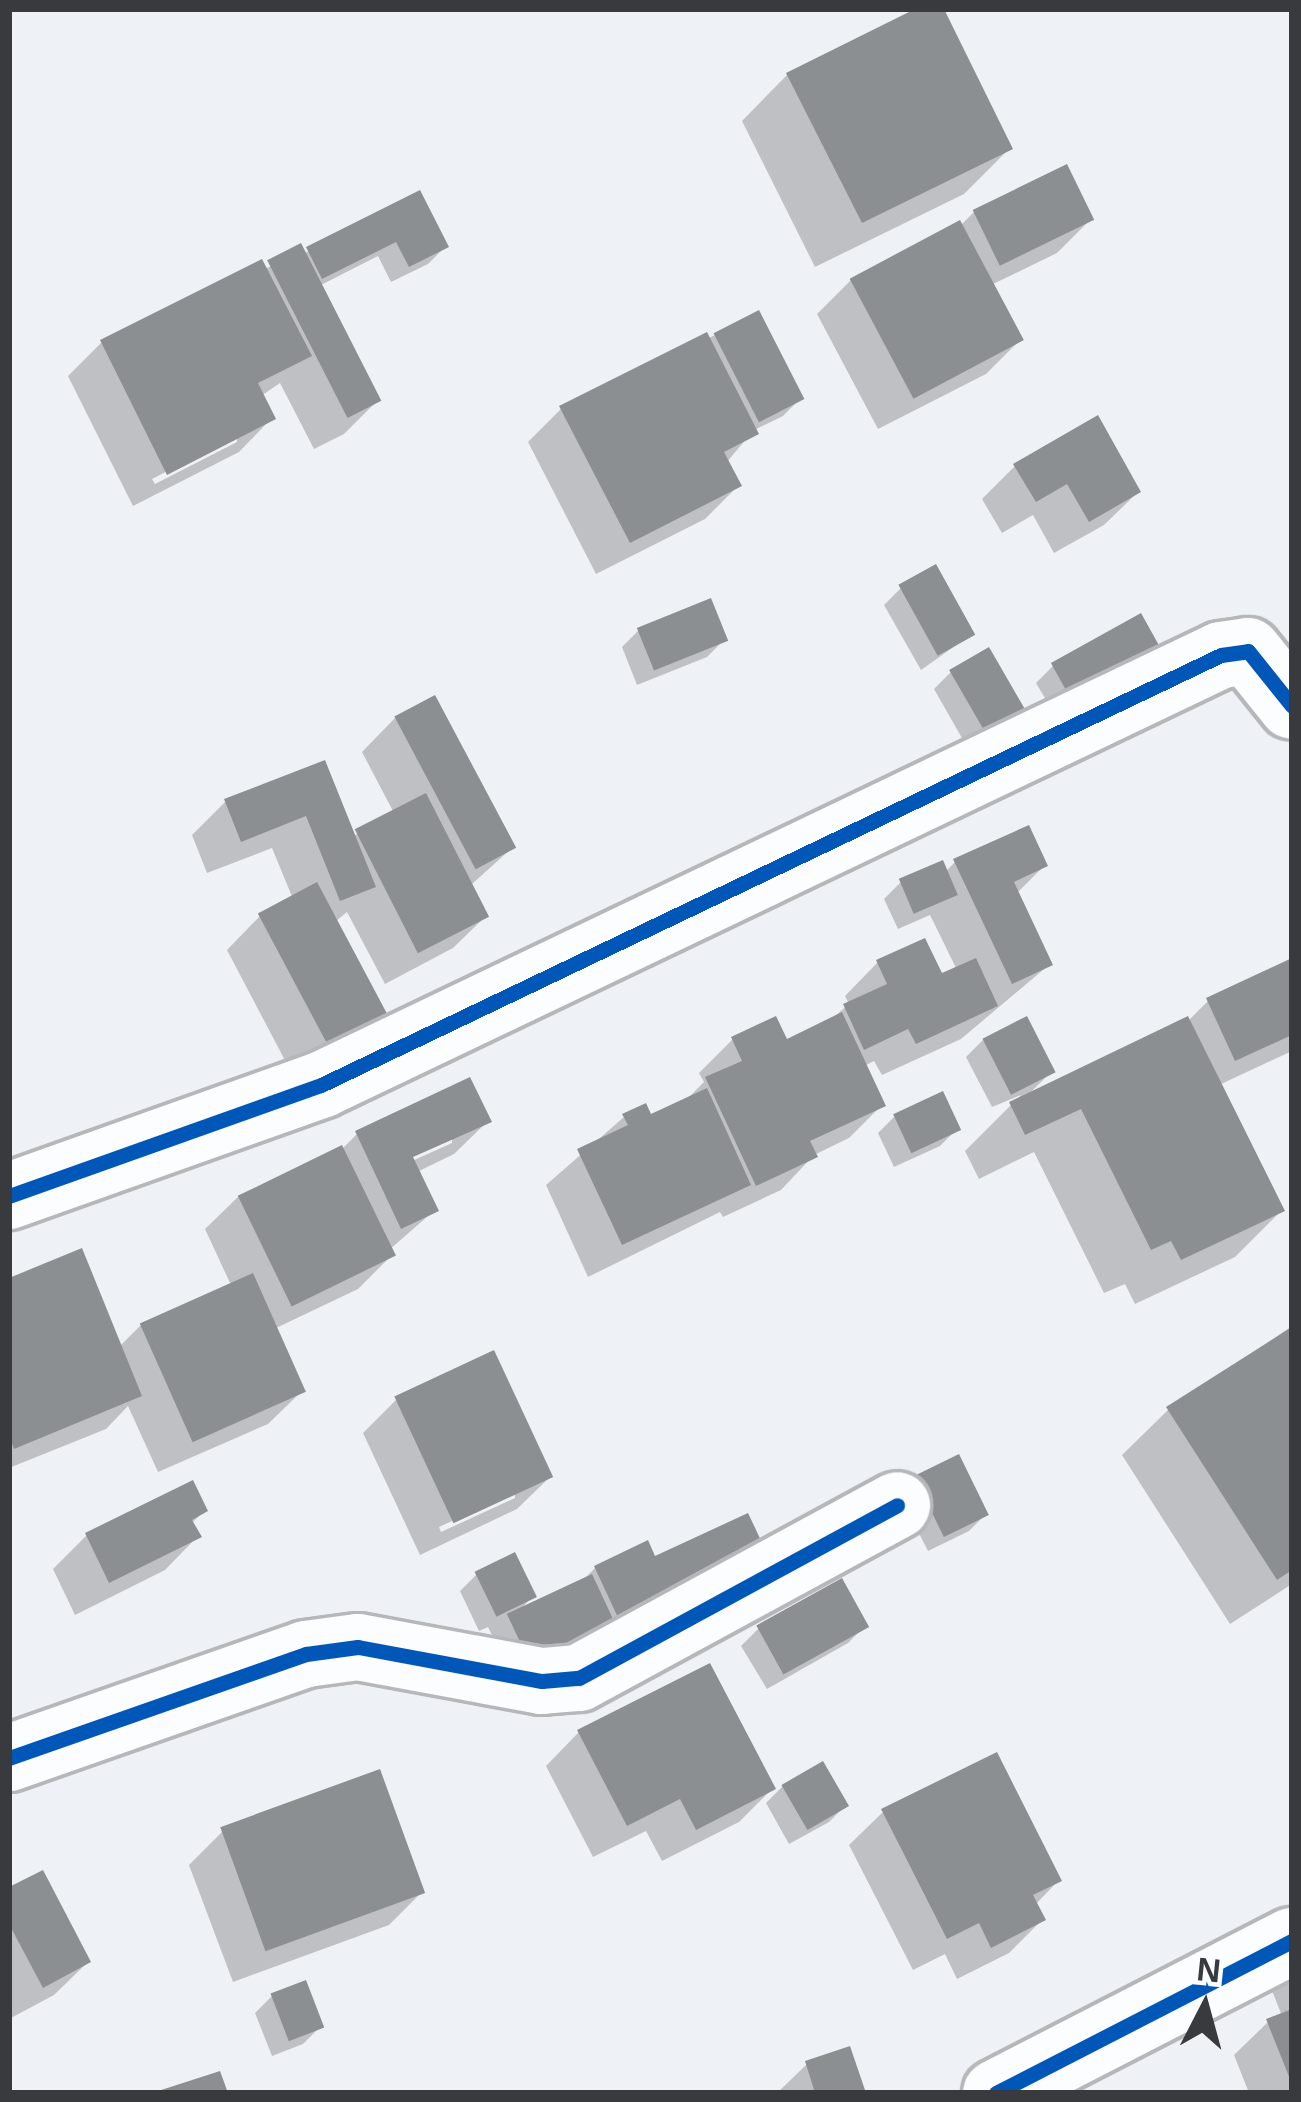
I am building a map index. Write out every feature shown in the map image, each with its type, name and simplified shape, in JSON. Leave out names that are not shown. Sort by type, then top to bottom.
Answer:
[{"type":"street","points":[[9,1196],[321,1085],[1221,656],[1248,651],[1292,706]]},
{"type":"street","points":[[9,1757],[306,1654],[358,1647],[542,1681],[579,1678],[897,1505]]},
{"type":"street","points":[[996,2093],[1292,1940]]},
{"type":"building","points":[[915,9],[944,9],[1013,149],[862,223],[786,73]]},
{"type":"building","points":[[1067,164],[1094,220],[1000,266],[973,210]]},
{"type":"building","points":[[420,190],[449,247],[409,267],[396,242],[322,279],[306,247]]},
{"type":"building","points":[[960,220],[1024,340],[913,399],[850,279]]},
{"type":"building","points":[[301,243],[381,401],[347,418],[267,260]]},
{"type":"building","points":[[262,259],[312,356],[258,383],[276,419],[167,475],[100,340]]},
{"type":"building","points":[[759,310],[804,399],[759,422],[714,333]]},
{"type":"building","points":[[707,332],[759,434],[724,452],[742,486],[630,543],[559,406]]},
{"type":"building","points":[[1098,415],[1141,492],[1089,522],[1067,484],[1036,502],[1013,464]]},
{"type":"building","points":[[936,564],[975,635],[938,656],[898,585]]},
{"type":"building","points":[[711,598],[728,641],[654,671],[637,628]]},
{"type":"building","points":[[1141,613],[1159,645],[1069,695],[1051,663]]},
{"type":"building","points":[[989,647],[1032,722],[993,745],[949,670]]},
{"type":"building","points":[[435,695],[516,848],[476,869],[394,717]]},
{"type":"building","points":[[325,760],[376,887],[340,901],[306,816],[241,842],[224,799]]},
{"type":"building","points":[[426,793],[489,917],[418,953],[355,829]]},
{"type":"building","points":[[1029,825],[1048,866],[1014,882],[1053,965],[1012,984],[953,859]]},
{"type":"building","points":[[943,860],[958,895],[914,914],[899,879]]},
{"type":"building","points":[[317,882],[394,1027],[335,1058],[258,913]]},
{"type":"building","points":[[925,938],[942,973],[976,958],[998,1006],[916,1044],[908,1029],[864,1050],[843,1004],[887,984],[876,960]]},
{"type":"building","points":[[1292,958],[1292,1035],[1235,1061],[1206,998]]},
{"type":"building","points":[[842,1012],[886,1106],[810,1141],[818,1157],[756,1186],[705,1077],[742,1061],[731,1037],[776,1016],[787,1039]]},
{"type":"building","points":[[1027,1016],[1056,1072],[1011,1095],[982,1039]]},
{"type":"building","points":[[1188,1016],[1285,1211],[1181,1260],[1171,1241],[1151,1250],[1081,1109],[1025,1135],[1009,1102]]},
{"type":"building","points":[[470,1077],[492,1122],[413,1157],[439,1211],[401,1229],[355,1131]]},
{"type":"building","points":[[707,1088],[751,1185],[622,1245],[577,1149],[628,1125],[622,1114],[646,1103],[651,1114]]},
{"type":"building","points":[[943,1091],[961,1130],[911,1153],[893,1114]]},
{"type":"building","points":[[342,1145],[396,1256],[292,1306],[238,1196]]},
{"type":"building","points":[[82,1248],[142,1396],[14,1449],[9,1436],[9,1278]]},
{"type":"building","points":[[253,1273],[306,1392],[193,1442],[140,1323]]},
{"type":"building","points":[[1292,1327],[1292,1570],[1277,1580],[1166,1407]]},
{"type":"building","points":[[494,1350],[553,1477],[453,1523],[394,1396]]},
{"type":"building","points":[[959,1454],[989,1515],[944,1537],[914,1476]]},
{"type":"building","points":[[193,1480],[208,1511],[192,1520],[202,1537],[109,1583],[85,1533]]},
{"type":"building","points":[[748,1513],[774,1568],[627,1637],[594,1566],[648,1540],[655,1556]]},
{"type":"building","points":[[515,1552],[537,1597],[496,1617],[475,1572]]},
{"type":"building","points":[[592,1574],[619,1631],[533,1671],[507,1614]]},
{"type":"building","points":[[842,1578],[869,1627],[783,1674],[756,1626]]},
{"type":"building","points":[[710,1663],[776,1789],[696,1830],[680,1799],[627,1826],[577,1730]]},
{"type":"building","points":[[997,1752],[1062,1881],[1033,1895],[1046,1920],[991,1948],[979,1923],[947,1939],[881,1809]]},
{"type":"building","points":[[823,1761],[849,1806],[807,1830],[781,1785]]},
{"type":"building","points":[[380,1769],[425,1893],[265,1951],[220,1827]]},
{"type":"building","points":[[43,1870],[91,1962],[43,1988],[9,1924],[9,1887]]},
{"type":"building","points":[[306,1980],[324,2028],[289,2041],[271,1994]]},
{"type":"building","points":[[1292,2009],[1292,2084],[1266,2019]]},
{"type":"building","points":[[850,2046],[866,2093],[815,2093],[805,2061]]},
{"type":"building","points":[[220,2071],[228,2093],[155,2093],[155,2092]]},
{"type":"cycle path","points":[[9,1196],[321,1085],[1221,655],[1248,651],[1292,706]]},
{"type":"cycle path","points":[[9,1758],[306,1654],[358,1647],[542,1681],[579,1678],[897,1505]]},
{"type":"cycle path","points":[[996,2093],[1292,1941]]}]
